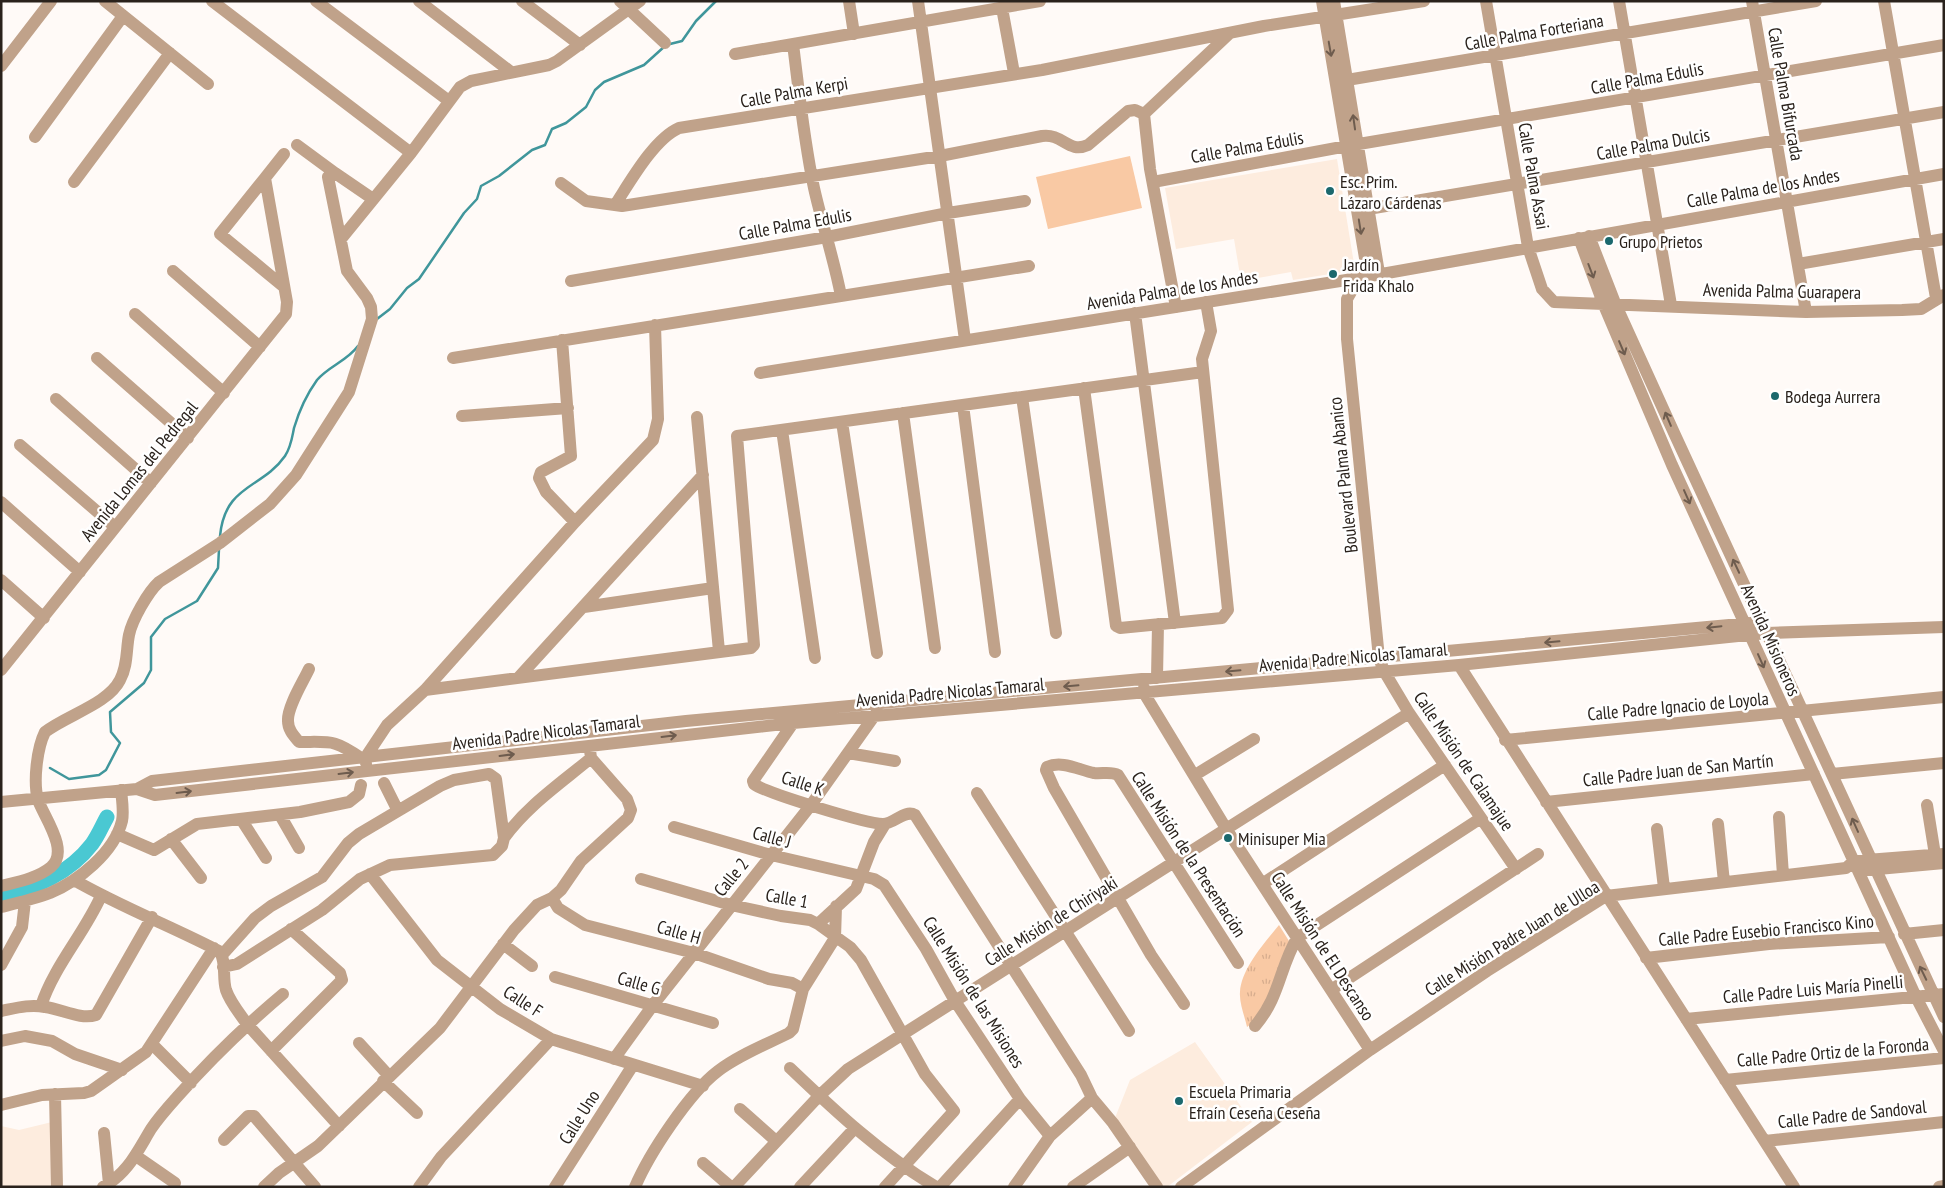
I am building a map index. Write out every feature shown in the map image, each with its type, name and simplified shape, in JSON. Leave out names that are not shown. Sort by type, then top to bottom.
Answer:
[{"type":"street","points":[[1,66],[51,1]]},
{"type":"street","points":[[105,1],[208,84]]},
{"type":"street","points":[[212,1],[411,153]]},
{"type":"street","points":[[316,1],[449,101]]},
{"type":"street","points":[[419,1],[511,72]]},
{"type":"street","points":[[522,1],[580,45]]},
{"type":"street","points":[[620,1],[635,6],[665,43]]},
{"type":"street","points":[[849,1],[854,34]]},
{"type":"street","points":[[918,1],[966,340]]},
{"type":"street","points":[[735,54],[1040,1]]},
{"type":"street","points":[[1322,1],[1331,17],[1348,80],[1352,146],[1368,209],[1368,276]]},
{"type":"street","points":[[1334,1],[1331,17],[1352,146],[1368,276]]},
{"type":"street","name":"Calle Palma Kerpi","points":[[615,205],[641,166],[673,131],[1014,73],[1042,70],[1230,33],[1424,1]]},
{"type":"street","name":"Calle Palma Assai","points":[[1486,1],[1528,247],[1542,289],[1554,302],[1609,303]]},
{"type":"street","points":[[1619,1],[1671,305]]},
{"type":"street","name":"Calle Palma Forteriana","points":[[1348,80],[1624,34],[1753,7],[1816,1]]},
{"type":"street","points":[[1884,1],[1926,243],[1940,297]]},
{"type":"street","points":[[341,239],[411,153],[449,101],[465,84],[549,64],[580,45],[635,6]]},
{"type":"street","name":"Calle Palma Bifurcada","points":[[1753,7],[1806,312]]},
{"type":"street","points":[[1002,8],[1014,73]]},
{"type":"street","points":[[35,137],[123,16]]},
{"type":"street","points":[[1144,114],[1230,33]]},
{"type":"street","points":[[793,44],[812,176],[841,296]]},
{"type":"street","name":"Calle Palma Edulis","points":[[1153,182],[1352,146],[1944,45]]},
{"type":"street","points":[[74,182],[170,54]]},
{"type":"street","points":[[561,183],[586,201],[622,206],[940,156],[1050,135],[1059,137],[1074,148],[1080,148],[1088,145],[1128,111],[1135,110],[1144,114]]},
{"type":"street","name":"Calle Palma Dulcis","points":[[1368,209],[1944,112]]},
{"type":"street","points":[[1144,114],[1153,182],[1176,307]]},
{"type":"street","points":[[297,145],[372,199]]},
{"type":"street","points":[[284,154],[220,234],[284,288]]},
{"type":"street","points":[[1,886],[36,875],[52,866],[57,857],[58,843],[38,798],[37,759],[42,738],[53,726],[110,694],[120,681],[126,665],[129,633],[152,589],[159,582],[218,545],[270,504],[296,475],[349,392],[372,319],[372,313],[367,298],[347,271],[328,177],[335,173]]},
{"type":"street","name":"Calle Palma de los Andes","points":[[1584,237],[1944,174]]},
{"type":"street","name":"Avenida Lomas del Pedregal","points":[[3,663],[44,618],[286,314],[287,302],[265,178]]},
{"type":"street","name":"Calle Palma Edulis","points":[[571,281],[1024,201]]},
{"type":"street","name":"Avenida Palma de los Andes","points":[[760,373],[1368,276],[1584,237]]},
{"type":"street","name":"Avenida Misioneros","points":[[1584,237],[1669,458],[1814,774],[1853,867],[1944,1051]]},
{"type":"street","points":[[1798,264],[1944,239]]},
{"type":"street","points":[[453,358],[1029,266]]},
{"type":"street","points":[[173,271],[260,347]]},
{"type":"street","name":"Boulevard Palma Abanico","points":[[1368,276],[1347,299],[1347,339],[1379,658],[1384,671]]},
{"type":"street","name":"Avenida Palma Guarapera","points":[[1609,303],[1806,312],[1921,309],[1940,297]]},
{"type":"street","points":[[1084,388],[1115,622],[1120,628],[1222,618],[1228,610],[1202,359],[1211,331],[1206,302]]},
{"type":"street","name":"Avenida Misioneros","points":[[1609,303],[1765,627],[1904,934],[1938,994],[1944,1017]]},
{"type":"street","points":[[1135,313],[1175,623]]},
{"type":"street","points":[[135,314],[224,393]]},
{"type":"street","points":[[363,758],[387,725],[425,690],[575,522],[653,440],[658,419],[655,325]]},
{"type":"street","points":[[562,340],[571,456],[541,472],[539,478],[546,492],[575,522]]},
{"type":"street","points":[[97,358],[188,438]]},
{"type":"street","points":[[425,690],[751,648],[754,645],[738,436],[1203,372]]},
{"type":"street","points":[[1022,397],[1056,633]]},
{"type":"street","points":[[56,399],[151,483]]},
{"type":"street","points":[[963,405],[995,652]]},
{"type":"street","points":[[462,416],[568,408]]},
{"type":"street","points":[[903,413],[935,648]]},
{"type":"street","points":[[697,417],[719,651]]},
{"type":"street","points":[[842,422],[877,654]]},
{"type":"street","points":[[782,430],[815,658]]},
{"type":"street","points":[[20,444],[115,527]]},
{"type":"street","points":[[519,677],[703,475]]},
{"type":"street","points":[[1,502],[80,572]]},
{"type":"street","points":[[1,580],[44,618]]},
{"type":"street","points":[[584,607],[713,588]]},
{"type":"street","points":[[1157,678],[1158,624]]},
{"type":"street","name":"Avenida Padre Nicolas Tamaral","points":[[1,802],[137,789],[155,795],[367,771],[590,752],[793,724],[1458,665],[1765,627],[1944,627]]},
{"type":"street","name":"Avenida Padre Nicolas Tamaral","points":[[137,789],[152,781],[686,721],[1379,658],[1747,629]]},
{"type":"street","points":[[1458,665],[1794,1187]]},
{"type":"street","points":[[309,669],[297,692],[288,721],[291,733],[299,742],[334,742],[341,744],[363,758],[367,771]]},
{"type":"street","name":"Calle Misión de Calamajue","points":[[1384,671],[1409,713],[1516,869]]},
{"type":"street","name":"Calle Misión de El Descanso","points":[[1143,680],[1144,693],[1228,830],[1370,1050]]},
{"type":"street","name":"Calle Padre Ignacio de Loyola","points":[[1505,740],[1944,697]]},
{"type":"street","name":"Calle 2","points":[[614,1059],[653,1005],[811,804],[884,702]]},
{"type":"street","name":"Calle Misión de Chiriyaki","points":[[732,1187],[819,1096],[848,1069],[1228,830],[1409,713]]},
{"type":"street","name":"Calle K","points":[[793,724],[753,780],[754,784],[811,804],[885,824]]},
{"type":"street","points":[[1195,775],[1254,739]]},
{"type":"street","points":[[74,880],[101,896],[152,918],[220,957],[237,964],[322,910],[360,879],[390,865],[493,855],[502,846],[504,838],[513,825],[590,752],[627,799],[631,810],[628,818],[581,860],[561,890],[552,898],[537,905],[503,944],[440,1028],[340,1126],[264,1187]]},
{"type":"street","points":[[848,753],[895,761]]},
{"type":"street","points":[[1832,774],[1944,763]]},
{"type":"street","name":"Calle Misión de la Presentación","points":[[1119,899],[1054,788],[1046,770],[1047,766],[1052,764],[1074,766],[1097,773],[1114,772],[1118,775],[1173,864],[1238,963]]},
{"type":"street","points":[[1262,884],[1445,765]]},
{"type":"street","points":[[1,1104],[55,1094],[91,1091],[122,1070],[146,1052],[220,957],[255,918],[322,877],[348,842],[398,811],[454,780],[489,774],[496,779],[504,838]]},
{"type":"street","name":"Calle Padre Juan de San Martín","points":[[1546,802],[1814,774]]},
{"type":"street","points":[[384,784],[398,811]]},
{"type":"street","points":[[117,834],[154,850],[197,824],[280,815],[349,802],[359,794],[361,785]]},
{"type":"street","points":[[1,907],[50,893],[74,880],[104,853],[117,834],[122,820],[121,790]]},
{"type":"street","points":[[977,793],[1128,1031]]},
{"type":"street","points":[[1928,805],[1940,858]]},
{"type":"street","points":[[818,924],[856,889],[874,842],[885,824],[912,813],[1081,1075],[1092,1098],[1113,1123],[1157,1187]]},
{"type":"street","points":[[280,815],[299,848]]},
{"type":"street","points":[[1779,817],[1783,875]]},
{"type":"street","points":[[1255,1026],[1272,1003],[1290,949],[1297,938],[1481,818]]},
{"type":"street","points":[[241,819],[266,858]]},
{"type":"street","points":[[1718,824],[1724,882]]},
{"type":"street","name":"Calle J","points":[[674,827],[771,855],[862,876]]},
{"type":"street","points":[[1657,829],[1664,888]]},
{"type":"street","points":[[171,839],[201,878]]},
{"type":"street","points":[[1331,990],[1538,854]]},
{"type":"street","name":"Calle Misión Padre Juan de Ulloa","points":[[1181,1187],[1370,1050],[1487,971],[1606,896],[1940,858]]},
{"type":"street","name":"Calle F","points":[[370,874],[437,960],[500,1009],[551,1039],[703,1086]]},
{"type":"street","name":"Calle Misión de las Misiones","points":[[862,876],[874,879],[884,885],[892,894],[955,1001],[1020,1100],[1050,1136]]},
{"type":"street","name":"Calle 1","points":[[641,879],[731,905],[810,920],[850,947],[861,960],[901,1035],[925,1074],[954,1111],[904,1166]]},
{"type":"street","points":[[41,1006],[47,987],[92,918],[101,896]]},
{"type":"street","name":"Calle H","points":[[552,898],[558,908],[585,924],[694,953],[769,979],[792,983],[803,990]]},
{"type":"street","points":[[1119,899],[1151,955],[1184,1004]]},
{"type":"street","points":[[1,965],[22,927],[25,901]]},
{"type":"street","points":[[635,1187],[654,1150],[703,1086],[717,1072],[746,1054],[790,1034],[796,1022],[803,990],[835,938],[836,906]]},
{"type":"street","points":[[1,1010],[30,1005],[88,1018],[96,1015],[152,918]]},
{"type":"street","points":[[271,1051],[342,980],[340,973],[291,930]]},
{"type":"street","points":[[1904,934],[1944,930]]},
{"type":"street","name":"Calle Padre Eusebio Francisco Kino","points":[[1646,958],[1769,944],[1889,937]]},
{"type":"street","points":[[503,944],[532,966]]},
{"type":"street","points":[[220,957],[226,990],[247,1024],[340,1126]]},
{"type":"street","name":"Calle G","points":[[555,976],[713,1023]]},
{"type":"street","points":[[106,1185],[129,1167],[153,1127],[191,1083],[247,1024],[282,994]]},
{"type":"street","name":"Calle Padre Luis María Pinelli","points":[[1686,1019],[1938,994]]},
{"type":"street","points":[[1,1041],[25,1036],[52,1041],[75,1054],[122,1070]]},
{"type":"street","points":[[419,1187],[454,1143],[551,1039]]},
{"type":"street","points":[[359,1043],[386,1079],[417,1113]]},
{"type":"street","points":[[152,1044],[191,1083]]},
{"type":"street","name":"Calle Padre Ortiz de la Foronda","points":[[1725,1080],[1944,1058]]},
{"type":"street","name":"Calle Uno","points":[[555,1187],[633,1065]]},
{"type":"street","points":[[790,1068],[855,1128],[904,1166],[936,1187]]},
{"type":"street","points":[[55,1094],[57,1187]]},
{"type":"street","points":[[1014,1187],[1050,1136],[1092,1098]]},
{"type":"street","points":[[940,1187],[1020,1100]]},
{"type":"street","points":[[740,1109],[776,1141]]},
{"type":"street","points":[[224,1140],[251,1115],[315,1187]]},
{"type":"street","name":"Calle Padre de Sandoval","points":[[1765,1141],[1944,1122]]},
{"type":"street","points":[[800,1187],[855,1128]]},
{"type":"street","points":[[104,1133],[106,1185]]},
{"type":"street","points":[[1073,1187],[1130,1147]]},
{"type":"street","points":[[136,1156],[175,1183]]},
{"type":"street","points":[[703,1163],[732,1187]]},
{"type":"street","points":[[885,1187],[904,1166]]},
{"type":"street","points":[[1939,1187],[1944,1186]]},
{"type":"shaded area","points":[[1337,159],[1355,270],[1293,280],[1291,272],[1241,281],[1234,239],[1176,249],[1165,188]]},
{"type":"shaded area","name":"Escuela Primaria Efraín Ceseña Ceseña","points":[[1195,1042],[1252,1122],[1167,1187],[1162,1187],[1113,1123],[1130,1080]]},
{"type":"shaded area","points":[[52,1122],[51,1187],[1,1187],[1,1126],[19,1130]]},
{"type":"green space","points":[[1130,156],[1142,208],[1048,229],[1036,177]]},
{"type":"green space","points":[[1279,925],[1289,941],[1261,1016],[1247,1027],[1240,1001],[1241,983],[1249,965]]},
{"type":"waterway","points":[[670,44],[682,41],[696,21],[716,1]]},
{"type":"waterway","points":[[377,319],[390,309],[407,288],[419,279],[464,213],[477,199],[481,186],[499,176],[532,150],[545,145],[552,129],[566,123],[586,107],[595,90],[604,82],[644,65],[665,46]]},
{"type":"waterway","points":[[220,536],[223,519],[229,506],[246,489],[276,467],[285,456],[290,446],[301,409],[317,380],[349,356],[358,346]]},
{"type":"waterway","points":[[50,768],[69,779],[99,775],[106,770],[120,743],[111,732],[110,712],[144,683],[151,670],[151,637],[165,619],[197,601],[218,568],[219,549]]},
{"type":"waterway","points":[[1,897],[39,884],[73,864],[92,844],[107,817]]},
{"type":"place","name":"Esc. Prim. Lázaro Cárdenas","points":[[1330,191]]},
{"type":"place","name":"Grupo Prietos","points":[[1609,241]]},
{"type":"place","name":"Jardín Frida Khalo","points":[[1333,274]]},
{"type":"place","name":"Bodega Aurrera","points":[[1775,396]]},
{"type":"place","name":"Minisuper Mia","points":[[1228,838]]},
{"type":"place","name":"Escuela Primaria Efraín Ceseña Ceseña","points":[[1179,1101]]}]
